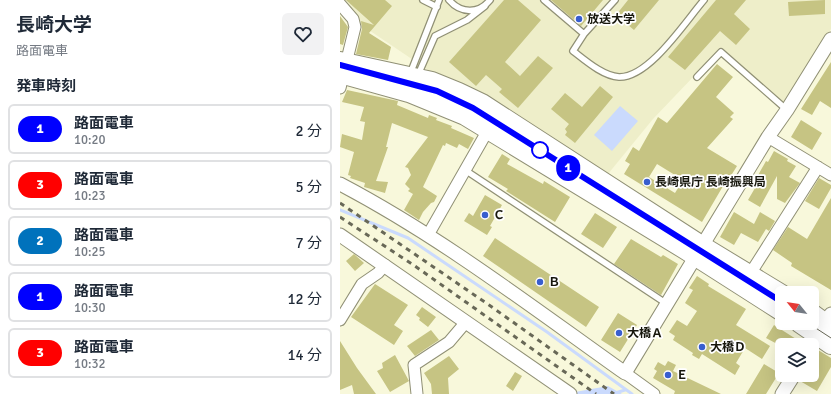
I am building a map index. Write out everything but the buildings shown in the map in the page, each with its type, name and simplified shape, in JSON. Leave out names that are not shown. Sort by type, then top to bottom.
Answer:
[{"type":"highway","points":[[342,72],[413,76],[459,92],[482,103],[699,252],[775,307]]},
{"type":"highway","points":[[342,72],[409,93],[465,116],[699,252],[750,274],[775,290]]},
{"type":"street","points":[[340,6],[353,19],[355,27],[342,72]]},
{"type":"street","points":[[625,373],[768,137],[787,110],[831,39]]},
{"type":"street","points":[[428,235],[488,130]]},
{"type":"street","points":[[768,137],[831,175]]},
{"type":"street","points":[[750,274],[818,167]]},
{"type":"street","points":[[340,184],[375,202],[428,235],[654,394]]},
{"type":"street","points":[[340,235],[386,265],[570,394]]},
{"type":"street","points":[[340,320],[362,284],[378,273],[386,265]]},
{"type":"street","points":[[417,394],[414,365],[449,342],[466,322]]},
{"type":"street","points":[[782,394],[790,382]]},
{"type":"lane","points":[[423,0],[437,7]]},
{"type":"lane","points":[[413,76],[439,0]]},
{"type":"lane","points":[[450,0],[461,10],[478,10],[485,6]]},
{"type":"lane","points":[[413,76],[435,36],[467,20],[485,6],[490,0]]},
{"type":"lane","points":[[544,0],[584,34]]},
{"type":"lane","points":[[615,0],[584,34],[574,52],[604,72],[618,77],[631,75],[644,69],[655,59],[704,0]]},
{"type":"lane","points":[[697,77],[721,52],[787,110]]},
{"type":"lane","points":[[465,170],[667,304]]},
{"type":"shaded area","points":[[345,0],[831,0],[831,29],[781,109],[716,53],[653,119],[608,174],[500,106],[431,72],[360,24]]},
{"type":"water","points":[[620,106],[638,121],[612,151],[594,135]]},
{"type":"water","points":[[608,386],[622,394],[564,394]]},
{"type":"waterway","points":[[340,210],[408,238],[547,332],[632,394]]},
{"type":"waterway","points":[[612,394],[625,390]]},
{"type":"tram line","points":[[340,65],[437,91],[473,108],[775,298]]},
{"type":"tram line","name":"1","points":[[340,65],[437,91],[473,108],[775,298]]},
{"type":"tram line","points":[[819,330],[831,338]]},
{"type":"railway","points":[[340,203],[489,305],[614,394]]},
{"type":"railway","points":[[340,217],[412,264],[596,394]]},
{"type":"place","name":"放送大学","points":[[579,19]]},
{"type":"place","name":"長崎県庁 長崎振興局","points":[[647,182]]},
{"type":"place","name":"Ｃ","points":[[485,215]]},
{"type":"place","name":"Ｂ","points":[[540,282]]},
{"type":"place","name":"大橋Ａ","points":[[619,333]]},
{"type":"place","name":"大橋Ｄ","points":[[702,347]]},
{"type":"place","name":"Ｅ","points":[[668,375]]}]
